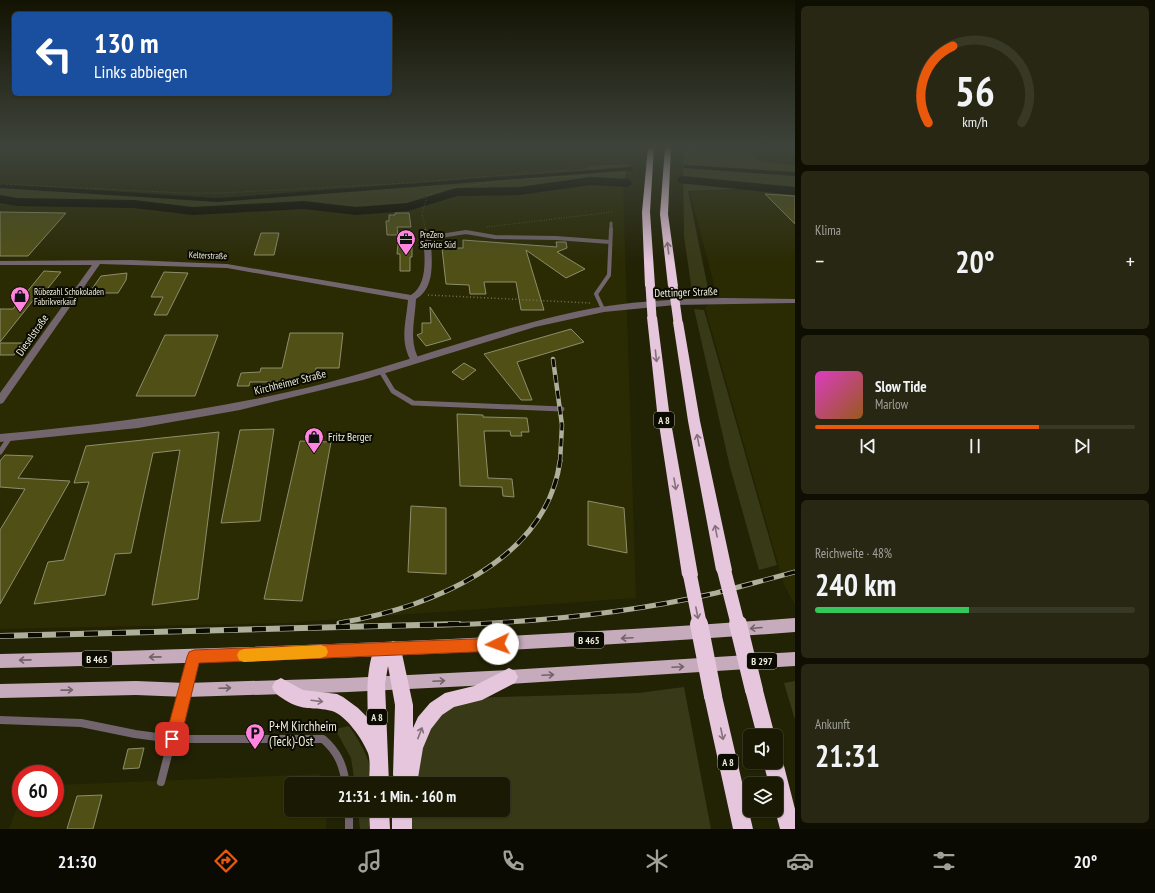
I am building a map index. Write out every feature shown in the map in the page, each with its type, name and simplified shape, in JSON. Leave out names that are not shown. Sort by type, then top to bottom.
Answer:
[{"type":"highway","name":"A 8","points":[[648,186],[646,212],[652,317],[663,411],[690,575],[713,696],[743,829]]},
{"type":"highway","points":[[666,186],[664,214],[678,322],[694,421],[724,570],[764,729]]},
{"type":"highway","name":"A 8","points":[[379,777],[376,684],[388,650]]},
{"type":"highway","points":[[388,650],[400,682],[404,705],[403,777]]},
{"type":"highway","points":[[408,777],[414,748],[424,723],[436,709],[451,699],[476,694],[509,677]]},
{"type":"highway","name":"A 8","points":[[281,686],[300,699],[337,703],[352,714],[366,729],[378,753]]},
{"type":"highway","points":[[775,769],[790,829]]},
{"type":"highway","points":[[379,817],[380,829]]},
{"type":"highway","points":[[402,817],[402,829]]},
{"type":"main road","name":"B 465","points":[[0,661],[194,657],[388,650],[657,636],[795,625]]},
{"type":"main road","name":"B 297","points":[[509,677],[795,659]]},
{"type":"main road","points":[[0,691],[136,688],[186,690],[376,684],[509,677]]},
{"type":"street","points":[[415,361],[410,353],[407,338],[415,296],[424,287],[428,258],[427,238]]},
{"type":"street","name":"Kelterstraße","points":[[0,263],[131,262],[227,266],[415,296]]},
{"type":"street","name":"Dieselstraße","points":[[0,400],[97,263]]},
{"type":"street","name":"Dettinger Straße","points":[[578,314],[604,309],[665,303],[795,301]]},
{"type":"street","name":"Kirchheimer Straße","points":[[5,438],[128,425],[273,400],[381,371],[476,342],[578,314]]},
{"type":"lane","points":[[604,309],[596,294],[609,275],[611,223]]},
{"type":"lane","points":[[427,238],[462,233],[495,237],[556,238],[610,242]]},
{"type":"lane","points":[[381,371],[390,389],[397,396],[413,403],[562,409]]},
{"type":"lane","points":[[0,452],[5,438]]},
{"type":"lane","points":[[161,782],[194,657]]},
{"type":"lane","points":[[0,720],[81,722],[135,734],[172,739],[324,739],[335,748],[344,766],[345,777]]},
{"type":"lane","points":[[349,817],[349,829]]},
{"type":"path","points":[[35,186],[185,193],[221,193],[339,186]]},
{"type":"path","points":[[427,238],[422,214],[427,196],[433,192],[443,189],[464,186]]},
{"type":"path","points":[[462,233],[512,223],[612,212]]},
{"type":"path","points":[[415,296],[590,303],[604,309]]},
{"type":"shaded area","points":[[0,186],[219,198],[387,186],[572,186],[523,193],[457,193],[410,208],[356,213],[303,207],[193,212],[133,205],[13,203],[0,201]]},
{"type":"shaded area","points":[[572,186],[623,186],[636,598],[288,623],[0,629],[0,201],[13,203],[133,205],[193,212],[303,207],[356,213],[410,208],[457,193],[523,193]]},
{"type":"shaded area","points":[[683,186],[795,186],[795,191],[773,188],[688,191],[709,293],[692,292],[684,236]]},
{"type":"shaded area","points":[[758,190],[795,193],[795,605],[784,585],[705,308],[717,296],[690,192]]},
{"type":"shaded area","points":[[694,309],[704,310],[777,565],[759,570],[730,467]]},
{"type":"shaded area","points":[[795,681],[795,720],[784,683]]},
{"type":"shaded area","points":[[684,687],[711,829],[410,829],[411,817],[510,817],[510,777],[414,777],[419,753],[427,730],[444,713],[469,698],[638,693]]},
{"type":"shaded area","points":[[349,726],[358,739],[371,768],[373,777],[354,777],[351,758],[335,729]]},
{"type":"shaded area","points":[[320,774],[321,777],[284,777],[284,817],[326,817],[326,829],[9,829],[14,817],[64,817],[64,785]]},
{"type":"shaded area","points":[[359,817],[375,817],[376,829],[360,829]]},
{"type":"building","points":[[765,194],[795,196],[795,224]]},
{"type":"building","points":[[0,212],[66,213],[28,256],[0,256]]},
{"type":"building","points":[[395,213],[409,213],[411,227],[397,227],[398,235],[387,235],[386,221],[389,221],[389,215],[395,215]]},
{"type":"building","points":[[261,233],[279,233],[274,255],[254,255]]},
{"type":"building","points":[[463,240],[557,247],[556,242],[566,242],[567,248],[557,252],[585,269],[566,278],[526,250],[544,310],[521,310],[516,282],[484,282],[486,294],[470,294],[469,285],[446,284],[442,248],[463,248]]},
{"type":"building","points":[[398,244],[412,244],[410,271],[400,271],[400,254],[397,254]]},
{"type":"building","points":[[44,271],[61,272],[40,298],[35,298],[0,342],[0,309],[13,309]]},
{"type":"building","points":[[164,272],[188,273],[167,315],[154,315],[163,297],[151,297]]},
{"type":"building","points":[[127,273],[126,280],[118,293],[89,293],[101,276]]},
{"type":"building","points":[[430,307],[451,339],[426,346],[417,335],[422,333],[422,323],[431,323]]},
{"type":"building","points":[[571,329],[584,342],[517,362],[532,400],[521,400],[484,354]]},
{"type":"building","points":[[290,333],[343,333],[339,368],[316,368],[315,374],[303,374],[301,377],[283,382],[250,382],[249,386],[237,386],[241,373],[260,372],[261,368],[282,368]]},
{"type":"building","points":[[165,335],[218,335],[195,396],[136,396]]},
{"type":"building","points":[[0,343],[23,343],[14,355],[0,355]]},
{"type":"building","points":[[464,363],[476,370],[463,380],[452,372]]},
{"type":"building","points":[[457,414],[483,415],[483,417],[527,418],[529,432],[521,432],[522,436],[511,436],[510,431],[484,431],[488,478],[512,479],[514,497],[503,496],[502,487],[460,486]]},
{"type":"building","points":[[274,429],[260,521],[221,523],[240,430]]},
{"type":"building","points":[[219,432],[198,599],[152,605],[180,450],[153,453],[131,553],[115,554],[105,595],[34,604],[48,562],[64,560],[89,482],[74,483],[86,446]]},
{"type":"building","points":[[300,441],[331,442],[302,601],[264,599]]},
{"type":"building","points":[[5,455],[33,456],[18,478],[70,481],[0,604],[0,530],[25,489],[0,487],[0,461]]},
{"type":"building","points":[[588,501],[624,508],[627,553],[588,545]]},
{"type":"building","points":[[411,506],[446,508],[446,574],[408,572]]},
{"type":"building","points":[[144,748],[139,768],[123,769],[128,749]]},
{"type":"building","points":[[102,795],[93,829],[67,829],[77,796]]},
{"type":"waterway","points":[[0,186],[218,200],[409,186]]},
{"type":"waterway","points":[[0,199],[17,202],[134,204],[193,211],[304,205],[356,211],[408,207],[456,192],[519,191],[557,186]]},
{"type":"waterway","points":[[741,186],[795,191]]},
{"type":"railway","points":[[553,359],[562,425],[560,462]]},
{"type":"railway","points":[[339,623],[373,616],[409,606],[444,592],[477,575],[507,553],[532,527],[550,497],[560,461]]},
{"type":"railway","points":[[437,625],[542,620],[647,607],[716,593],[795,572]]},
{"type":"railway","points":[[0,636],[459,624]]},
{"type":"slow traffic","points":[[244,655],[321,652]]},
{"type":"place","name":"PreZero Service Süd","points":[[406,256]]},
{"type":"place","name":"Rübezahl Schokoladen Fabrikverkauf","points":[[20,313]]},
{"type":"place","name":"Fritz Berger","points":[[314,454]]},
{"type":"place","name":"P+M Kirchheim (Teck)-Ost","points":[[255,750]]},
{"type":"route","points":[[172,739],[194,657],[498,644]]}]
